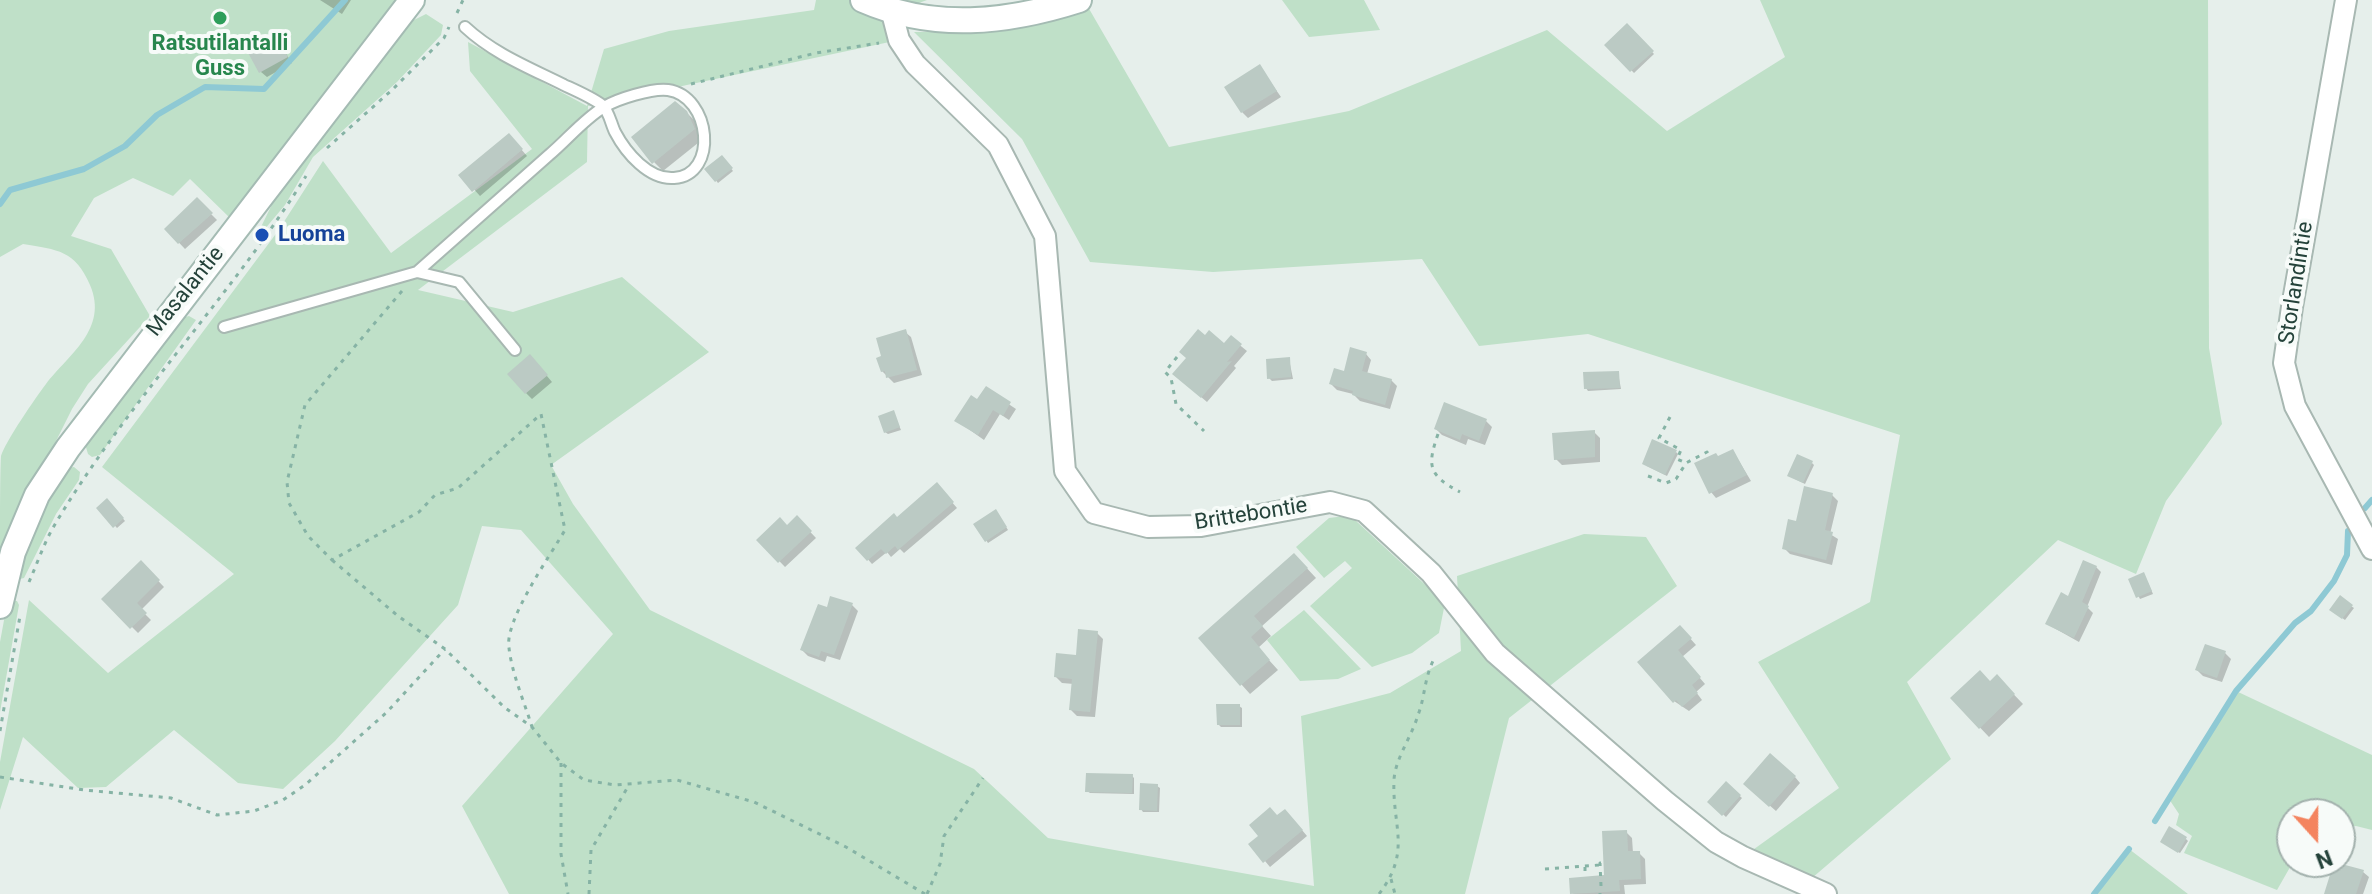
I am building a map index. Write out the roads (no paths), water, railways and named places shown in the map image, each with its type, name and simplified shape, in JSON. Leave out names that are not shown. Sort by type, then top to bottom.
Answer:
[{"type":"street","name":"Masalantie","points":[[10,609],[13,552],[37,495],[68,448],[412,0]]},
{"type":"street","points":[[863,0],[892,13],[961,22],[1005,19],[1050,10],[1079,0]]},
{"type":"street","name":"Storlandintie","points":[[2346,0],[2284,363],[2295,406],[2372,549]]},
{"type":"street","name":"Brittebontie","points":[[892,13],[899,40],[915,64],[998,145],[1045,236],[1065,471],[1094,513],[1148,527],[1201,526],[1330,502],[1364,511],[1431,573],[1495,653],[1665,801],[1716,842],[1826,894]]},
{"type":"lane","points":[[224,327],[417,272],[604,107],[645,92],[669,90],[688,100],[700,116],[705,133],[703,151],[695,168],[684,176],[671,179],[654,173],[635,161],[617,135],[604,107],[486,46],[465,27]]},
{"type":"lane","points":[[417,272],[459,282],[515,350]]},
{"type":"waterway","points":[[0,204],[10,190],[84,169],[125,146],[157,115],[205,87],[264,89],[345,0]]},
{"type":"waterway","points":[[2365,508],[2372,500]]},
{"type":"waterway","points":[[2155,821],[2236,691],[2295,623],[2311,611],[2334,581],[2347,555],[2348,531]]},
{"type":"waterway","points":[[2094,894],[2129,849]]},
{"type":"place","name":"Ratsutilantalli Guss","points":[[220,18]]},
{"type":"place","name":"Luoma","points":[[262,235]]}]
